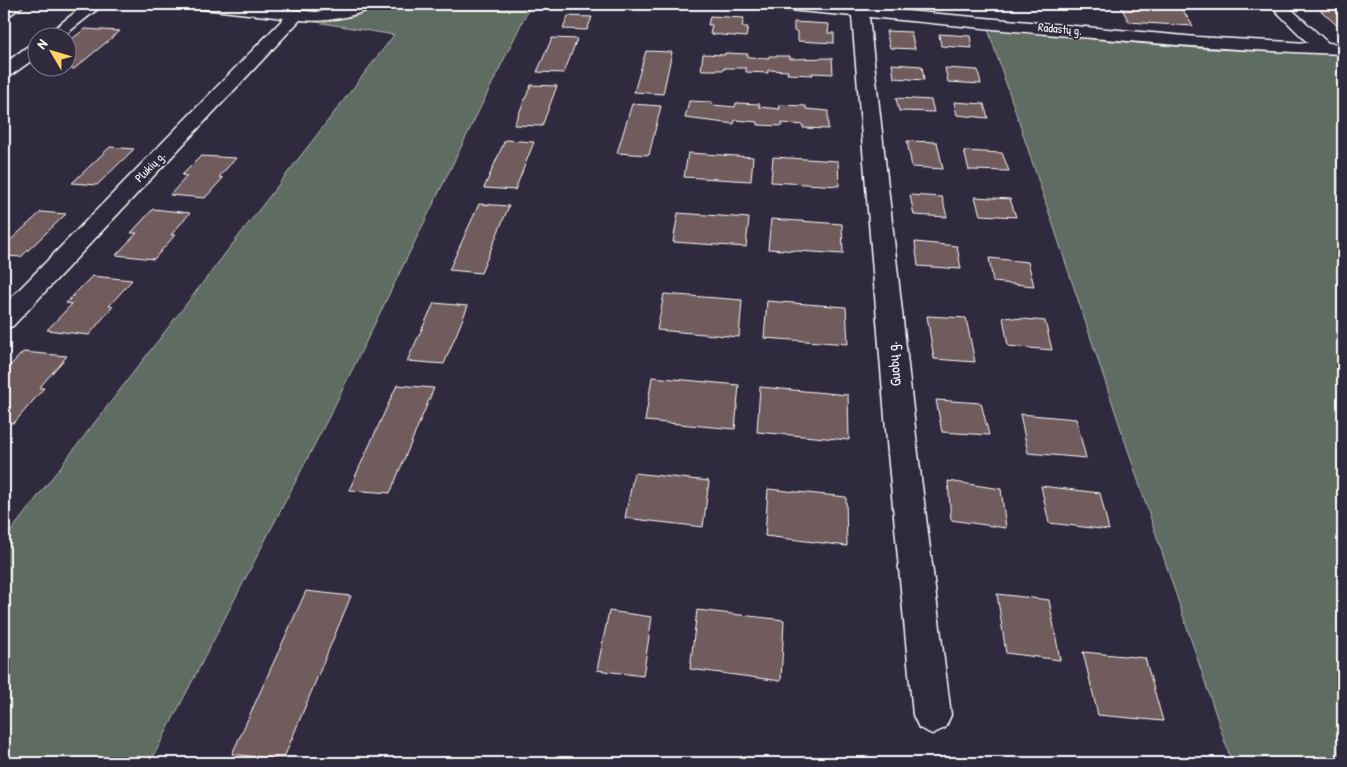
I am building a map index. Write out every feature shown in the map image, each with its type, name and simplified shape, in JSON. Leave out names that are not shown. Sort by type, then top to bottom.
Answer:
[{"type":"street","points":[[4,12],[17,4]]},
{"type":"street","points":[[64,28],[96,4]]},
{"type":"street","points":[[203,4],[314,16],[342,14],[370,4]]},
{"type":"street","name":"Radastų g.","points":[[778,4],[1197,42],[1343,49]]},
{"type":"street","points":[[901,15],[914,4]]},
{"type":"street","points":[[1277,4],[1323,48]]},
{"type":"street","name":"Guobų g.","points":[[860,11],[902,454],[932,715]]},
{"type":"street","name":"Plukių g.","points":[[4,320],[297,14]]},
{"type":"street","points":[[4,72],[28,54]]},
{"type":"shaded area","points":[[237,4],[359,4],[342,10],[320,12]]},
{"type":"green space","points":[[381,4],[531,4],[333,409],[150,763],[4,763],[4,540],[394,35],[310,21],[356,16]]},
{"type":"green space","points":[[988,29],[1207,49],[1343,53],[1343,763],[1232,763]]},
{"type":"building","points":[[1120,5],[1182,9],[1193,26],[1129,22]]},
{"type":"building","points":[[1318,8],[1343,8],[1343,31]]},
{"type":"building","points":[[568,16],[592,17],[587,30],[563,29]]},
{"type":"building","points":[[710,16],[744,18],[742,27],[748,27],[746,37],[710,34],[712,25],[708,25]]},
{"type":"building","points":[[794,22],[829,24],[828,33],[834,33],[834,43],[798,41],[798,32],[794,31]]},
{"type":"building","points":[[85,29],[120,31],[78,66],[78,34]]},
{"type":"building","points":[[886,31],[911,32],[915,49],[890,48]]},
{"type":"building","points":[[939,34],[970,36],[972,48],[941,46]]},
{"type":"building","points":[[552,38],[577,39],[564,73],[537,72]]},
{"type":"building","points":[[646,51],[672,52],[663,94],[634,92]]},
{"type":"building","points":[[725,53],[748,54],[748,57],[769,58],[769,56],[790,56],[790,59],[832,58],[833,74],[787,74],[788,71],[768,70],[768,73],[746,72],[746,68],[701,70],[703,54],[725,55]]},
{"type":"building","points":[[892,64],[922,66],[924,80],[894,78]]},
{"type":"building","points":[[945,68],[978,70],[981,84],[948,82]]},
{"type":"building","points":[[531,85],[557,86],[542,126],[514,125]]},
{"type":"building","points":[[896,98],[931,100],[934,112],[899,111]]},
{"type":"building","points":[[689,101],[712,102],[712,105],[735,107],[736,103],[760,104],[759,107],[780,109],[779,105],[806,106],[806,109],[828,111],[828,129],[803,128],[803,125],[782,123],[782,126],[758,125],[758,122],[735,120],[734,124],[685,118]]},
{"type":"building","points":[[954,102],[984,104],[988,118],[957,115]]},
{"type":"building","points":[[632,104],[661,106],[649,155],[617,153]]},
{"type":"building","points":[[505,140],[534,142],[515,190],[484,188]]},
{"type":"building","points":[[907,141],[937,142],[943,169],[912,167]]},
{"type":"building","points":[[110,147],[134,149],[97,185],[72,183]]},
{"type":"building","points":[[964,151],[1002,153],[1009,171],[969,170]]},
{"type":"building","points":[[688,153],[753,157],[751,181],[684,177]]},
{"type":"building","points":[[201,156],[236,158],[219,177],[223,178],[205,198],[170,195],[187,176],[182,175]]},
{"type":"building","points":[[773,157],[838,161],[839,186],[771,182]]},
{"type":"building","points":[[910,195],[942,197],[947,217],[914,215]]},
{"type":"building","points":[[975,197],[1010,199],[1016,217],[980,215]]},
{"type":"building","points":[[479,204],[509,206],[481,273],[449,270]]},
{"type":"building","points":[[153,209],[190,213],[171,235],[175,235],[154,259],[116,255],[137,233],[131,233]]},
{"type":"building","points":[[41,212],[66,214],[21,257],[4,256],[4,246]]},
{"type":"building","points":[[678,213],[749,218],[746,247],[673,242]]},
{"type":"building","points":[[771,219],[842,224],[843,254],[768,249]]},
{"type":"building","points":[[915,242],[957,246],[961,269],[918,266]]},
{"type":"building","points":[[989,258],[1028,262],[1034,286],[993,282]]},
{"type":"building","points":[[92,276],[132,280],[109,306],[113,306],[89,335],[47,330],[72,304],[66,303]]},
{"type":"building","points":[[664,294],[742,300],[739,337],[657,330]]},
{"type":"building","points":[[767,301],[846,307],[848,344],[764,338]]},
{"type":"building","points":[[434,303],[468,306],[444,364],[407,361]]},
{"type":"building","points":[[927,316],[966,318],[975,362],[934,359]]},
{"type":"building","points":[[1003,317],[1045,321],[1052,350],[1008,346]]},
{"type":"building","points":[[23,352],[67,356],[39,388],[44,388],[14,423],[4,422],[4,372]]},
{"type":"building","points":[[652,377],[739,385],[735,429],[645,421]]},
{"type":"building","points":[[397,385],[434,388],[390,493],[349,490]]},
{"type":"building","points":[[760,387],[848,395],[849,440],[757,432]]},
{"type":"building","points":[[936,400],[981,403],[989,435],[942,432]]},
{"type":"building","points":[[1020,414],[1076,419],[1086,458],[1028,453]]},
{"type":"building","points":[[634,473],[709,481],[703,527],[625,518]]},
{"type":"building","points":[[948,481],[1001,489],[1006,528],[951,520]]},
{"type":"building","points":[[1041,486],[1100,493],[1109,530],[1049,523]]},
{"type":"building","points":[[768,489],[846,497],[847,546],[765,536]]},
{"type":"building","points":[[306,591],[351,596],[283,760],[232,754]]},
{"type":"building","points":[[997,594],[1049,600],[1060,660],[1006,653]]},
{"type":"building","points":[[697,610],[784,620],[781,681],[690,669]]},
{"type":"building","points":[[609,611],[652,617],[643,676],[597,670]]},
{"type":"building","points":[[1083,652],[1145,658],[1163,721],[1098,715]]}]
